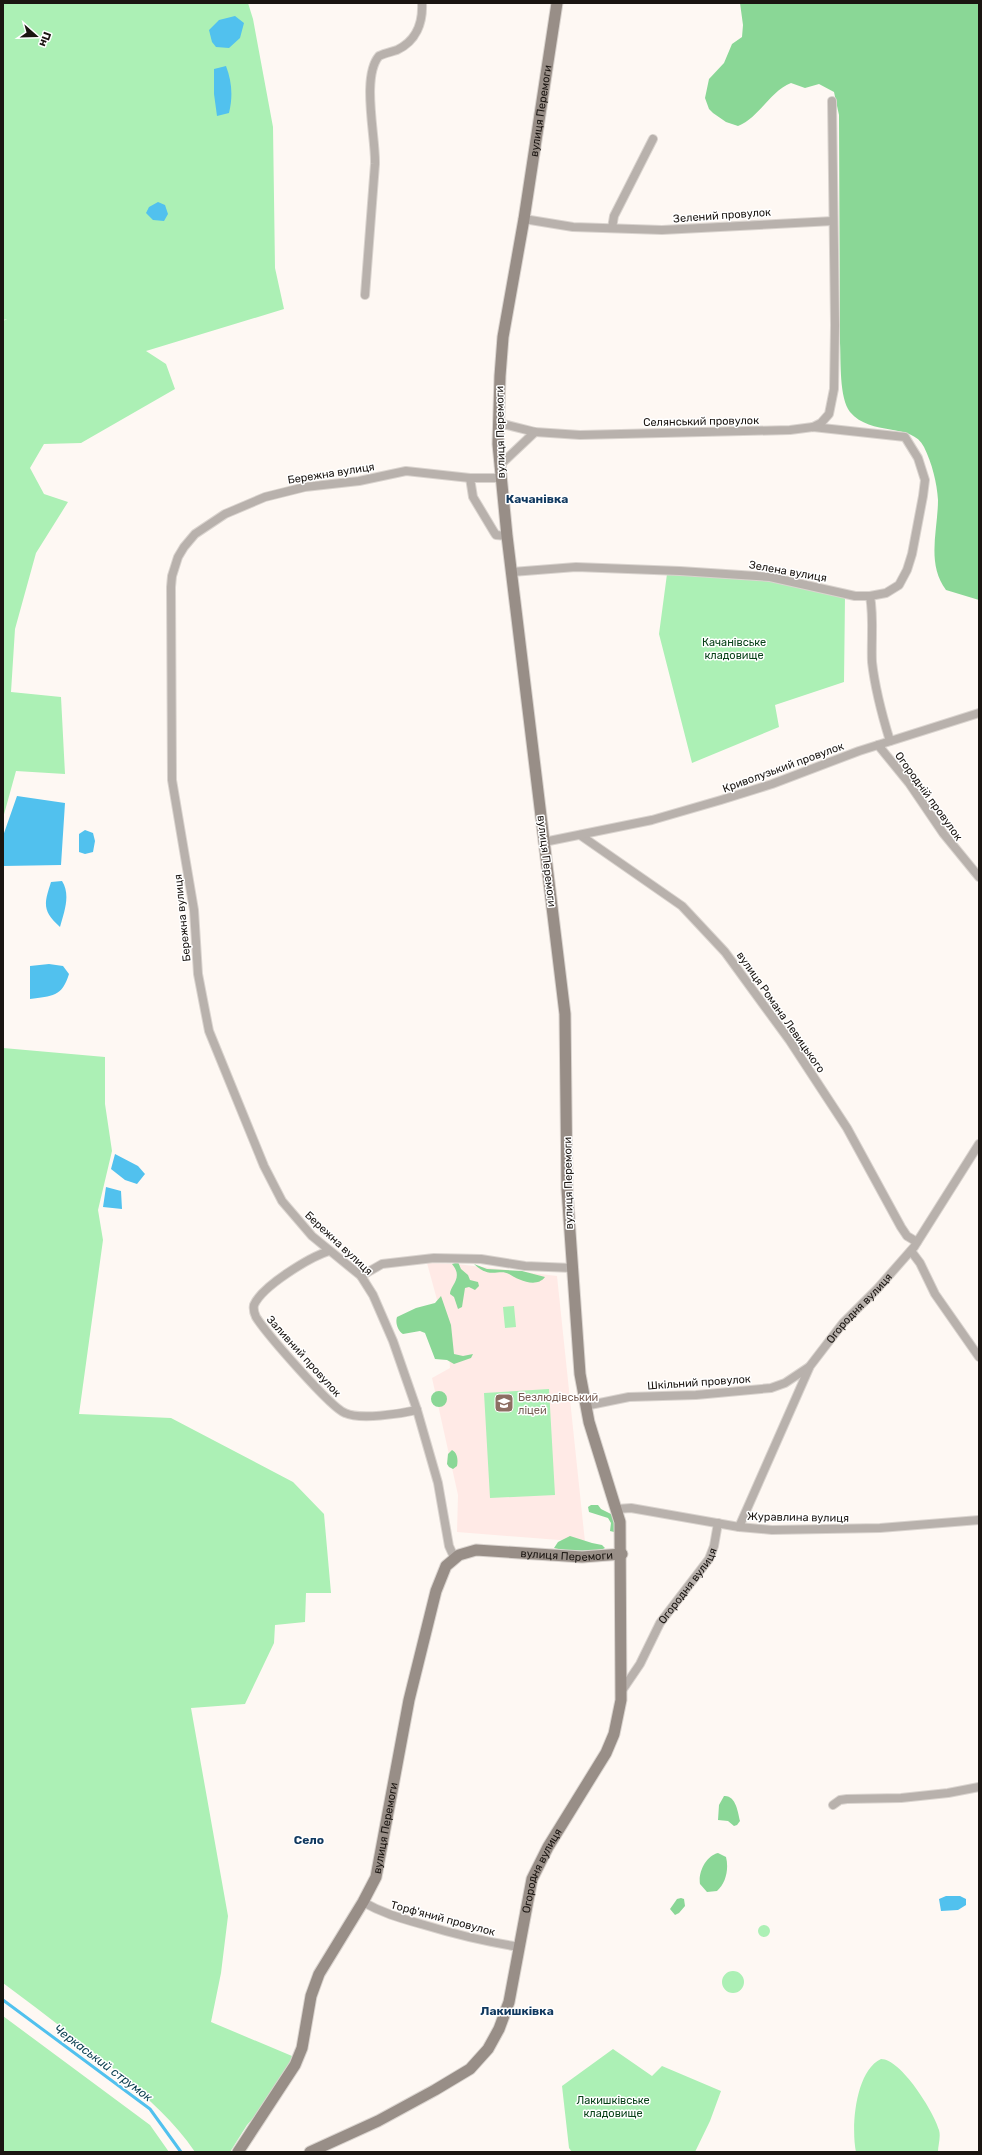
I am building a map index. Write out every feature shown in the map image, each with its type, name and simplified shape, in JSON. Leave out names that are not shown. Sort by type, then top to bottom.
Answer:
[{"type":"street","points":[[365,295],[376,146],[370,103],[374,68],[379,56],[402,47],[413,37],[420,21],[422,3]]},
{"type":"street","name":"вулиця Перемоги","points":[[238,2152],[295,2065],[302,2048],[311,1996],[319,1974],[364,1902],[379,1869],[401,1736],[436,1591],[444,1569],[454,1558],[465,1552],[480,1550],[582,1558],[605,1557],[622,1554],[620,1522],[585,1406],[578,1362],[567,1189],[565,1014],[499,466],[498,423],[503,336],[524,219],[557,3]]},
{"type":"street","points":[[813,427],[821,424],[829,414],[834,389],[835,325],[832,101]]},
{"type":"street","points":[[612,228],[614,216],[653,139]]},
{"type":"street","name":"Зелений провулок","points":[[524,219],[569,226],[668,230],[723,228],[765,223],[833,221]]},
{"type":"street","name":"Селянський провулок","points":[[498,423],[536,432],[587,435],[790,430],[813,427],[905,437]]},
{"type":"street","points":[[499,466],[536,432]]},
{"type":"street","name":"Зелена вулиця","points":[[512,572],[576,567],[755,575],[855,596],[870,596],[886,593],[899,585],[912,554],[925,480],[918,458],[905,437]]},
{"type":"street","name":"Бережна вулиця","points":[[454,1558],[449,1546],[438,1482],[417,1410],[393,1341],[369,1288],[361,1276],[329,1251],[295,1218],[273,1185],[212,1041],[206,1019],[198,974],[194,910],[172,780],[172,576],[184,547],[195,534],[225,514],[265,497],[305,487],[358,481],[406,471],[470,478],[500,478]]},
{"type":"street","points":[[470,478],[474,497],[494,532],[496,535],[507,536]]},
{"type":"street","name":"Огородній провулок","points":[[870,596],[875,680],[890,741]]},
{"type":"street","name":"Криволузький провулок","points":[[544,842],[652,820],[754,791],[822,764],[979,713]]},
{"type":"street","name":"Огородній провулок","points":[[878,745],[912,787],[951,844],[979,877]]},
{"type":"street","name":"вулиця Романа Левицького","points":[[580,835],[677,902],[689,912],[725,952],[790,1041],[847,1128],[901,1228],[907,1236],[917,1242]]},
{"type":"street","name":"Огородня вулиця","points":[[738,1527],[810,1366],[843,1323],[911,1251],[979,1145]]},
{"type":"street","name":"Заливний провулок","points":[[329,1251],[305,1261],[267,1291],[255,1303],[253,1310],[256,1317],[341,1412],[353,1415],[385,1415],[417,1410]]},
{"type":"street","points":[[911,1251],[920,1263],[935,1294],[979,1357]]},
{"type":"street","points":[[361,1276],[382,1264],[429,1258],[481,1258],[525,1266],[572,1268]]},
{"type":"street","name":"Шкільний провулок","points":[[585,1406],[629,1397],[696,1395],[771,1388],[785,1384],[810,1366]]},
{"type":"street","name":"Журавлина вулиця","points":[[617,1509],[638,1509],[738,1527],[772,1530],[880,1528],[979,1520]]},
{"type":"street","name":"Огородня вулиця","points":[[310,2152],[389,2115],[461,2075],[474,2065],[488,2049],[502,2022],[513,1986],[527,1898],[535,1871],[548,1847],[606,1753],[616,1725],[621,1692],[640,1664],[660,1623],[708,1559],[714,1546],[718,1523]]},
{"type":"street","points":[[621,1692],[622,1554]]},
{"type":"street","points":[[833,1805],[840,1800],[847,1799],[901,1798],[948,1794],[979,1787]]},
{"type":"street","name":"Торф'яний провулок","points":[[364,1902],[389,1916],[448,1933],[520,1947]]},
{"type":"shaded area","name":"Безлюдівський ліцей","points":[[427,1263],[457,1264],[557,1276],[585,1542],[457,1532],[458,1495],[432,1378],[450,1368],[448,1340]]},
{"type":"green space","points":[[3,3],[248,3],[253,19],[273,127],[275,268],[284,309],[146,351],[166,364],[175,389],[81,443],[44,444],[30,468],[44,494],[68,502],[36,553],[15,629],[11,692],[61,697],[65,774],[16,771],[3,818],[3,321],[7,319],[3,320]]},
{"type":"green space","points":[[740,3],[979,3],[979,600],[946,590],[936,569],[934,546],[938,500],[932,466],[924,447],[918,439],[910,434],[879,427],[859,420],[846,406],[841,379],[840,343],[839,115],[834,92],[819,84],[805,88],[791,83],[776,92],[752,117],[738,126],[726,122],[709,109],[705,98],[709,79],[724,63],[732,44],[742,37],[743,25]]},
{"type":"green space","name":"Качанівське кладовище","points":[[667,574],[762,579],[845,597],[844,682],[775,705],[779,727],[692,763],[659,634]]},
{"type":"green space","points":[[3,1048],[105,1057],[105,1104],[112,1151],[98,1210],[103,1240],[79,1414],[171,1418],[293,1482],[324,1514],[331,1593],[306,1593],[305,1622],[275,1625],[274,1643],[245,1704],[191,1708],[228,1916],[221,1973],[211,2022],[292,2056],[287,2079],[247,2125],[230,2152],[195,2152],[170,2121],[121,2075],[3,1983]]},
{"type":"green space","points":[[458,1262],[461,1269],[468,1275],[470,1280],[478,1282],[479,1286],[475,1290],[469,1287],[465,1288],[462,1307],[458,1309],[454,1297],[450,1294],[457,1277],[457,1273],[452,1264]]},
{"type":"green space","points":[[474,1264],[487,1269],[522,1271],[545,1277],[541,1281],[532,1283],[502,1272],[489,1273],[480,1269]]},
{"type":"green space","points":[[441,1296],[451,1325],[454,1354],[463,1356],[473,1354],[471,1358],[454,1364],[447,1360],[435,1359],[425,1333],[420,1331],[403,1334],[398,1329],[396,1319],[397,1317],[416,1308],[435,1303]]},
{"type":"green space","points":[[514,1306],[516,1327],[505,1328],[503,1307]]},
{"type":"green space","points":[[549,1389],[555,1495],[490,1498],[484,1393]]},
{"type":"green space","points":[[439,1391],[446,1396],[447,1399],[442,1406],[439,1407],[432,1402],[431,1399],[436,1392]]},
{"type":"green space","points":[[452,1450],[456,1455],[457,1460],[457,1466],[453,1469],[447,1464],[448,1454]]},
{"type":"green space","points":[[591,1505],[598,1505],[601,1509],[613,1515],[615,1521],[614,1532],[610,1531],[611,1523],[608,1518],[589,1512],[588,1507]]},
{"type":"green space","points":[[570,1536],[602,1545],[605,1548],[580,1551],[554,1548],[558,1542]]},
{"type":"green space","points":[[724,1796],[731,1798],[736,1805],[740,1821],[737,1825],[734,1826],[728,1821],[718,1820],[719,1805]]},
{"type":"green space","points":[[718,1853],[726,1857],[727,1866],[725,1880],[717,1891],[707,1892],[700,1884],[700,1875],[704,1865],[710,1857]]},
{"type":"green space","points":[[677,1899],[684,1899],[685,1906],[675,1915],[670,1909]]},
{"type":"green space","points":[[762,1925],[766,1925],[770,1931],[766,1937],[762,1937],[758,1933],[758,1929]]},
{"type":"green space","points":[[733,1971],[741,1974],[744,1982],[741,1990],[733,1993],[725,1990],[722,1982],[725,1974]]},
{"type":"green space","points":[[3,2016],[150,2125],[169,2152],[3,2152]]},
{"type":"green space","name":"Лакишківське кладовище","points":[[613,2049],[652,2076],[662,2066],[721,2091],[710,2121],[695,2152],[572,2152],[569,2148],[562,2086]]},
{"type":"green space","points":[[881,2059],[889,2061],[907,2077],[931,2111],[940,2133],[938,2152],[856,2152],[854,2129],[860,2087],[865,2075],[872,2065]]},
{"type":"water","points":[[235,16],[244,23],[240,38],[229,48],[216,47],[212,42],[209,30],[219,20]]},
{"type":"water","points":[[226,66],[230,78],[231,89],[229,113],[217,116],[214,94],[214,69]]},
{"type":"water","points":[[158,202],[165,205],[168,214],[164,221],[153,220],[146,213],[149,207]]},
{"type":"water","points":[[17,796],[65,803],[61,865],[3,866],[3,836]]},
{"type":"water","points":[[85,830],[93,833],[95,841],[93,852],[85,854],[79,852],[79,834]]},
{"type":"water","points":[[62,881],[65,886],[66,898],[65,910],[60,927],[47,912],[46,902],[51,882]]},
{"type":"water","points":[[49,964],[63,966],[69,974],[66,982],[55,994],[30,999],[30,966]]},
{"type":"water","points":[[115,1154],[138,1166],[145,1174],[137,1184],[125,1180],[111,1169]]},
{"type":"water","points":[[106,1187],[121,1191],[122,1209],[103,1207]]},
{"type":"water","points":[[946,1896],[960,1896],[966,1899],[966,1905],[958,1910],[941,1911],[939,1899]]},
{"type":"waterway","name":"Черкаський струмок","points":[[3,2000],[150,2109],[181,2152]]},
{"type":"place","name":"Безлюдівський ліцей","points":[[504,1403]]},
{"type":"district","name":"Качанівка","points":[[537,499]]},
{"type":"district","name":"Село","points":[[309,1840]]},
{"type":"district","name":"Лакишківка","points":[[517,2011]]}]
